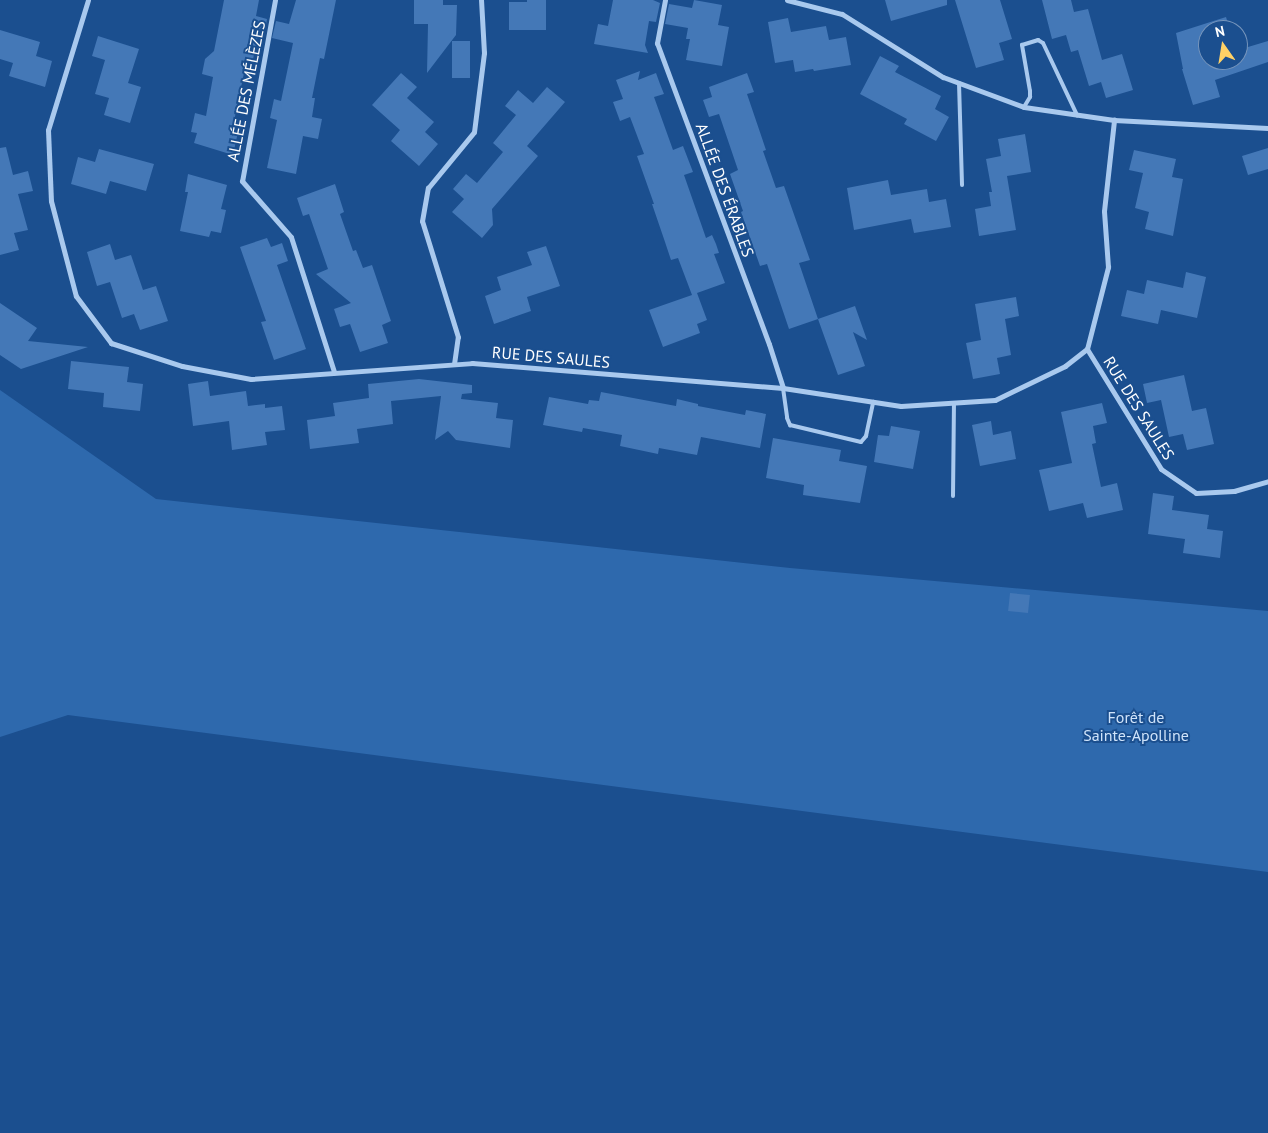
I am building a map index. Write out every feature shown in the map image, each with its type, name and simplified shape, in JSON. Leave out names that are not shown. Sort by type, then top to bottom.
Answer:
[{"type":"street","name":"RUE DES SAULES","points":[[88,0],[48,130],[51,201],[76,296],[111,343],[182,366],[251,379],[454,364],[783,388],[901,406],[995,400],[1064,366],[1087,349],[1161,470],[1196,493],[1234,491],[1268,481]]},
{"type":"street","name":"ALLÉE DES MÉLÈZES","points":[[275,0],[242,181],[291,237],[334,372]]},
{"type":"street","points":[[454,364],[458,337],[422,221],[428,188],[474,132],[484,53],[481,0]]},
{"type":"street","name":"ALLÉE DES ÉRABLES","points":[[665,0],[657,43],[769,344],[783,388]]},
{"type":"street","points":[[787,0],[842,14],[943,77],[1024,107],[1114,120],[1268,128]]},
{"type":"street","points":[[1087,349],[1108,267],[1104,211],[1114,120]]},
{"type":"lane","points":[[1024,107],[1030,98],[1030,91],[1022,45],[1038,40],[1043,43],[1077,115]]},
{"type":"lane","points":[[959,83],[962,185]]},
{"type":"lane","points":[[783,388],[787,418],[790,425],[861,442],[866,436],[873,402]]},
{"type":"lane","points":[[953,496],[954,404]]},
{"type":"green space","name":"Forêt de Sainte-Apolline","points":[[0,390],[156,499],[790,568],[1268,611],[1268,872],[68,715],[0,737]]},
{"type":"building","points":[[224,0],[259,0],[256,16],[267,19],[264,37],[258,35],[250,74],[244,73],[232,131],[238,132],[233,155],[194,143],[197,133],[191,132],[195,113],[206,116],[213,77],[202,74],[205,59],[214,51]]},
{"type":"building","points":[[296,0],[336,0],[324,59],[320,58],[312,98],[315,98],[312,117],[322,119],[318,139],[303,136],[296,174],[267,168],[277,120],[270,118],[274,99],[281,101],[293,43],[272,38],[276,21],[289,24]]},
{"type":"building","points":[[414,0],[443,0],[443,5],[457,5],[456,35],[427,73],[428,24],[414,24]]},
{"type":"building","points":[[527,0],[546,0],[546,30],[509,30],[509,2],[527,2]]},
{"type":"building","points":[[613,0],[653,0],[660,3],[656,22],[649,21],[645,45],[648,53],[594,44],[598,24],[608,26]]},
{"type":"building","points":[[694,0],[722,5],[718,25],[729,27],[722,66],[686,60],[690,39],[686,39],[688,28],[665,24],[669,4],[692,8]]},
{"type":"building","points":[[885,0],[947,0],[947,5],[891,21]]},
{"type":"building","points":[[955,0],[1000,0],[1012,39],[999,43],[1004,60],[976,68]]},
{"type":"building","points":[[1042,0],[1071,0],[1074,12],[1088,9],[1102,60],[1122,54],[1133,90],[1106,98],[1101,82],[1089,86],[1078,50],[1071,52],[1066,35],[1052,39]]},
{"type":"building","points":[[788,18],[791,32],[826,26],[829,40],[846,37],[851,65],[795,72],[793,60],[775,63],[768,22]]},
{"type":"building","points":[[1198,26],[1198,70],[1244,70],[1215,80],[1220,97],[1193,105],[1182,69],[1176,33]]},
{"type":"building","points":[[0,30],[40,42],[36,56],[52,61],[45,87],[9,76],[13,63],[0,59]]},
{"type":"building","points":[[98,36],[139,49],[128,83],[141,87],[130,123],[104,115],[109,98],[95,94],[105,60],[92,56]]},
{"type":"building","points":[[452,41],[470,41],[470,78],[452,78]]},
{"type":"building","points":[[1268,41],[1268,62],[1248,69],[1248,47]]},
{"type":"building","points":[[880,56],[899,66],[895,72],[941,96],[935,109],[949,117],[936,141],[904,124],[907,119],[860,94]]},
{"type":"building","points":[[640,71],[638,80],[656,73],[664,94],[654,97],[673,150],[683,146],[693,172],[684,175],[706,238],[712,235],[716,244],[719,253],[714,254],[725,283],[697,293],[707,320],[697,324],[700,333],[663,347],[649,310],[692,295],[678,258],[671,260],[637,156],[644,154],[630,117],[620,121],[613,102],[623,99],[616,80]]},
{"type":"building","points":[[401,73],[417,87],[407,98],[434,122],[425,132],[438,144],[419,166],[391,141],[400,130],[372,105]]},
{"type":"building","points":[[747,73],[754,92],[747,94],[766,150],[763,151],[776,188],[784,186],[810,260],[799,263],[818,319],[789,329],[767,264],[760,266],[741,212],[743,211],[730,174],[738,170],[719,114],[709,117],[703,100],[712,97],[709,87]]},
{"type":"building","points":[[547,87],[565,102],[527,146],[538,156],[492,209],[493,225],[482,238],[452,212],[464,199],[453,189],[466,174],[477,183],[503,152],[493,143],[516,115],[505,106],[518,90],[533,103]]},
{"type":"building","points":[[1025,134],[1031,172],[1007,176],[1016,230],[979,236],[975,209],[991,206],[989,192],[992,192],[986,159],[1001,156],[998,139]]},
{"type":"building","points":[[6,147],[13,175],[28,171],[33,191],[18,194],[28,230],[14,233],[19,250],[0,255],[0,148]]},
{"type":"building","points":[[1268,148],[1268,169],[1248,175],[1242,156]]},
{"type":"building","points":[[99,149],[154,164],[146,191],[110,181],[106,194],[71,184],[78,157],[95,162]]},
{"type":"building","points":[[1134,150],[1176,159],[1172,177],[1183,179],[1173,236],[1145,229],[1149,212],[1135,208],[1143,173],[1129,170]]},
{"type":"building","points":[[188,174],[227,185],[221,209],[226,210],[221,233],[211,231],[209,237],[180,231],[188,192],[185,192]]},
{"type":"building","points":[[888,180],[891,195],[927,189],[929,202],[946,199],[951,227],[914,233],[911,219],[854,230],[847,188]]},
{"type":"building","points":[[335,184],[344,212],[340,214],[353,251],[356,250],[363,268],[372,265],[391,321],[382,325],[388,343],[360,352],[350,324],[340,327],[334,309],[351,303],[316,274],[328,269],[309,214],[303,216],[297,198]]},
{"type":"building","points":[[267,238],[271,247],[282,243],[288,261],[277,265],[306,349],[274,360],[261,322],[266,321],[240,247]]},
{"type":"building","points":[[110,244],[115,260],[131,255],[143,290],[156,286],[168,321],[140,330],[134,314],[122,318],[110,282],[97,286],[87,252]]},
{"type":"building","points":[[546,246],[560,286],[527,297],[531,311],[494,324],[485,296],[501,290],[497,277],[532,265],[527,252]]},
{"type":"building","points":[[1186,272],[1206,277],[1197,318],[1161,310],[1158,324],[1121,316],[1127,290],[1144,294],[1147,280],[1183,288]]},
{"type":"building","points":[[1016,297],[1019,316],[1005,319],[1011,355],[997,358],[1000,374],[973,379],[966,343],[981,340],[975,304]]},
{"type":"building","points":[[0,303],[37,328],[28,341],[88,347],[21,369],[0,355]]},
{"type":"building","points":[[855,306],[867,340],[853,332],[865,366],[838,375],[818,319]]},
{"type":"building","points":[[71,361],[129,367],[127,382],[143,384],[140,411],[103,407],[104,393],[68,389]]},
{"type":"building","points":[[1184,375],[1192,411],[1206,408],[1214,444],[1187,450],[1183,434],[1169,437],[1161,400],[1147,403],[1143,384]]},
{"type":"building","points":[[419,379],[472,385],[472,393],[462,394],[461,399],[498,403],[496,418],[513,420],[510,448],[456,440],[448,431],[435,440],[441,396],[391,401],[393,424],[357,429],[359,443],[310,449],[307,420],[335,416],[333,403],[369,398],[368,384]]},
{"type":"building","points":[[208,381],[210,396],[246,391],[248,406],[265,404],[265,408],[282,406],[285,430],[265,432],[267,445],[232,450],[229,421],[193,426],[188,384]]},
{"type":"building","points":[[601,392],[676,406],[677,399],[698,404],[698,406],[745,415],[746,410],[766,414],[760,448],[701,437],[697,455],[659,448],[658,454],[620,446],[622,435],[583,428],[582,432],[543,425],[549,397],[588,404],[589,400],[599,401]]},
{"type":"building","points":[[1102,403],[1107,423],[1093,426],[1096,443],[1092,444],[1101,487],[1117,483],[1123,510],[1087,518],[1083,503],[1049,511],[1039,470],[1072,463],[1061,412]]},
{"type":"building","points":[[991,421],[993,435],[1011,431],[1016,459],[980,466],[972,425]]},
{"type":"building","points":[[891,426],[920,431],[913,469],[874,462],[878,435],[889,436]]},
{"type":"building","points":[[773,438],[841,450],[839,461],[867,466],[860,503],[803,495],[804,485],[766,478]]},
{"type":"building","points":[[1153,493],[1174,496],[1172,510],[1209,515],[1207,529],[1223,531],[1220,558],[1183,553],[1185,539],[1148,534]]},
{"type":"building","points":[[1010,593],[1030,595],[1028,613],[1008,611]]}]
